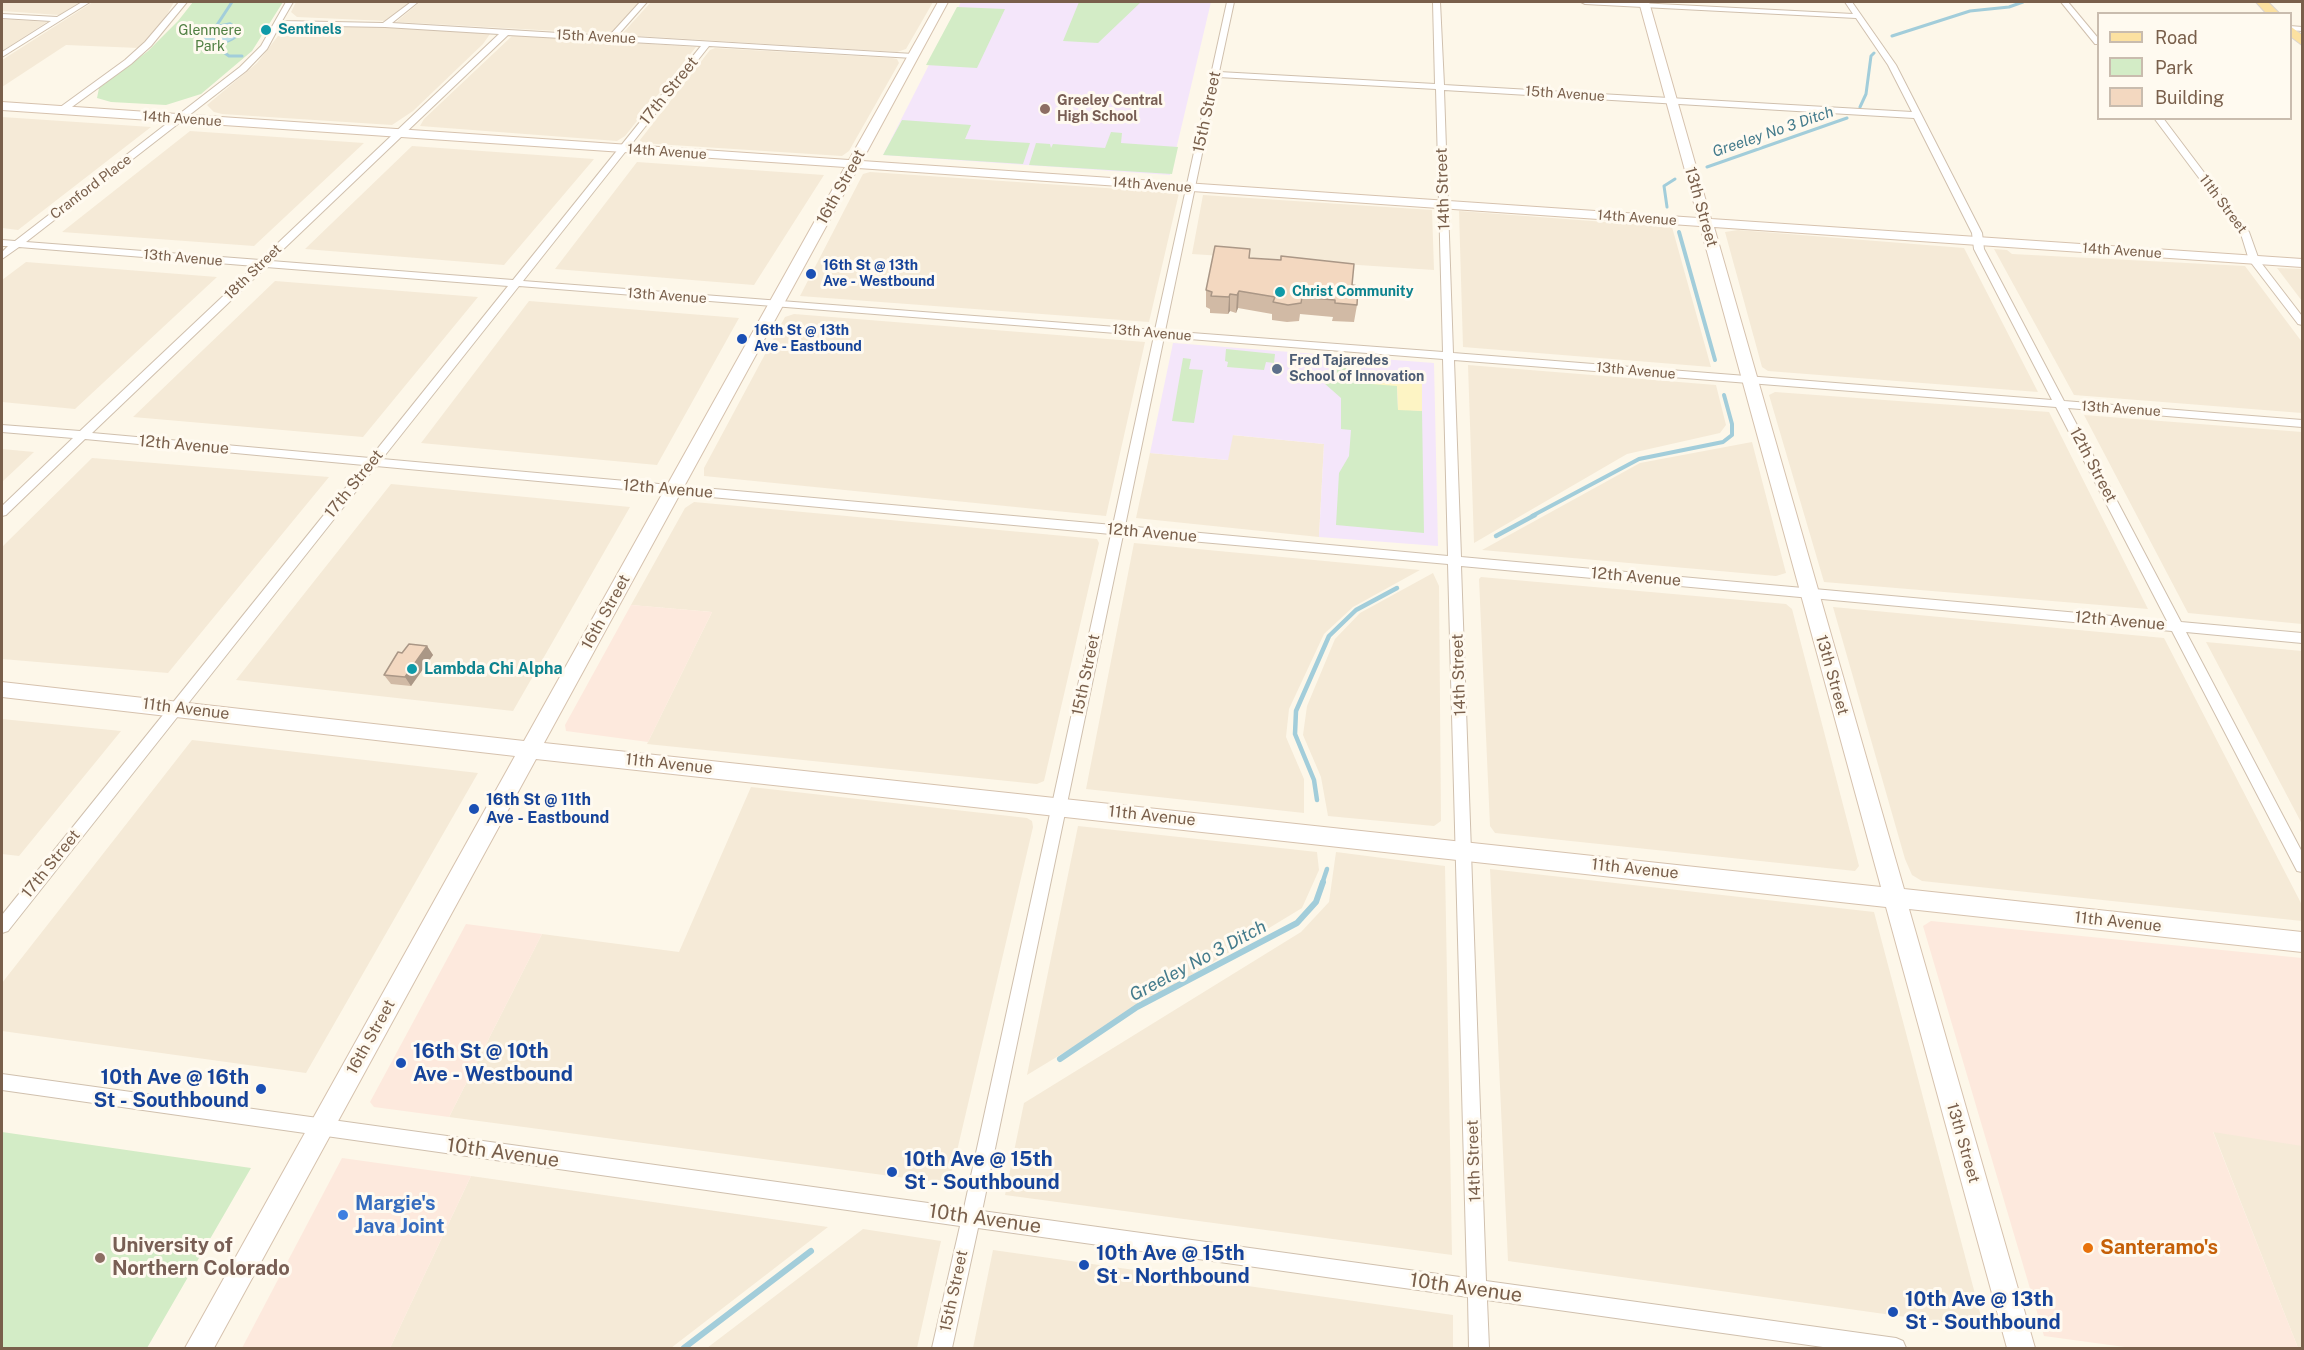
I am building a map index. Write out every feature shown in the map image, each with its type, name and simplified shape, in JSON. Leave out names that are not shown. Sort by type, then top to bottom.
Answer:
[{"type":"street","points":[[2,55],[86,2]]},
{"type":"street","points":[[62,110],[128,62],[148,44],[183,2]]},
{"type":"street","name":"Cranford Place","points":[[2,256],[253,60],[279,23],[289,2]]},
{"type":"street","points":[[385,25],[415,2]]},
{"type":"street","points":[[611,38],[645,2]]},
{"type":"street","name":"16th Street","points":[[198,1348],[943,2]]},
{"type":"street","name":"15th Street","points":[[942,1348],[1230,2]]},
{"type":"street","name":"14th Street","points":[[1437,2],[1450,357],[1479,1348]]},
{"type":"street","points":[[1585,2],[1644,3],[1857,16]]},
{"type":"street","name":"12th Street","points":[[1849,2],[1884,52],[1977,233],[1977,241],[2061,405],[2302,866]]},
{"type":"street","points":[[2064,2],[2097,41]]},
{"type":"street","name":"13th Street","points":[[1644,3],[2021,1348]]},
{"type":"street","points":[[2,16],[58,19]]},
{"type":"street","name":"15th Avenue","points":[[279,23],[385,25],[913,56]]},
{"type":"street","name":"18th Street","points":[[2,512],[506,32]]},
{"type":"street","name":"17th Street","points":[[2,926],[707,44]]},
{"type":"street","name":"15th Avenue","points":[[1215,74],[1915,115]]},
{"type":"street","name":"14th Avenue","points":[[2,106],[2302,263]]},
{"type":"street","name":"11th Street","points":[[2160,120],[2246,234],[2254,260],[2302,322]]},
{"type":"street","name":"13th Avenue","points":[[2,243],[2302,423]]},
{"type":"street","name":"12th Avenue","points":[[2,428],[2302,638]]},
{"type":"street","name":"11th Avenue","points":[[2,689],[530,750],[1059,805],[2302,942]]},
{"type":"street","name":"10th Avenue","points":[[2,1082],[1896,1348]]},
{"type":"shaded area","points":[[2,2],[80,2],[59,15],[2,11]]},
{"type":"shaded area","points":[[93,2],[174,2],[160,27],[139,48],[66,45],[2,87],[2,60]]},
{"type":"shaded area","points":[[296,2],[411,2],[387,21],[297,17],[291,12]]},
{"type":"shaded area","points":[[420,2],[641,2],[611,34],[396,22]]},
{"type":"shaded area","points":[[651,2],[933,2],[906,49],[897,52],[621,35]]},
{"type":"shaded area","name":"Greeley Central High School","points":[[961,2],[1211,2],[1170,175],[883,155]]},
{"type":"shaded area","points":[[2,19],[47,22],[2,51]]},
{"type":"shaded area","points":[[335,25],[490,34],[483,44],[413,111],[392,125],[222,114],[214,112],[207,105],[257,63],[278,36],[300,26]]},
{"type":"shaded area","points":[[512,36],[696,47],[625,136],[617,141],[420,126],[424,119]]},
{"type":"shaded area","points":[[715,48],[892,58],[897,59],[899,63],[849,151],[842,156],[641,143],[640,140],[710,50]]},
{"type":"shaded area","points":[[2,117],[151,127],[18,230],[2,228]]},
{"type":"shaded area","points":[[190,131],[364,143],[254,246],[62,232]]},
{"type":"shaded area","points":[[412,146],[594,159],[504,265],[305,249]]},
{"type":"shaded area","points":[[637,162],[824,175],[754,285],[555,269]]},
{"type":"shaded area","points":[[870,172],[1179,193],[1149,322],[800,296],[863,174]]},
{"type":"shaded area","points":[[1203,195],[1432,210],[1434,270],[1192,254]]},
{"type":"shaded area","points":[[1459,211],[1672,227],[1711,367],[1463,347]]},
{"type":"shaded area","points":[[1738,230],[1964,248],[2038,392],[1768,371],[1762,367],[1725,232]]},
{"type":"shaded area","points":[[1994,249],[2007,250],[2012,254],[2245,266],[2302,342],[2302,413],[2074,395]]},
{"type":"shaded area","points":[[26,262],[217,277],[75,409],[2,402],[2,280]]},
{"type":"shaded area","points":[[2277,268],[2302,269],[2302,301]]},
{"type":"shaded area","points":[[275,281],[478,297],[363,437],[133,417]]},
{"type":"shaded area","points":[[529,301],[739,318],[657,465],[421,443]]},
{"type":"shaded area","points":[[794,314],[1145,342],[1106,516],[704,476],[704,468],[785,317]]},
{"type":"shaded area","points":[[1173,343],[1434,363],[1438,546],[1319,537],[1324,444],[1233,435],[1228,460],[1150,453]]},
{"type":"shaded area","points":[[1468,365],[1716,385],[1726,425],[1720,433],[1627,454],[1474,543]]},
{"type":"shaded area","points":[[1775,392],[2049,412],[2148,609],[1824,582],[1769,395]]},
{"type":"shaded area","points":[[2084,415],[2302,432],[2302,624],[2188,613]]},
{"type":"shaded area","points":[[1232,435],[1324,444],[1319,537],[1136,518],[1150,453],[1227,460]]},
{"type":"shaded area","points":[[1752,442],[1786,573],[1776,576],[1482,550],[1640,463]]},
{"type":"shaded area","points":[[2,449],[34,452],[2,482]]},
{"type":"shaded area","points":[[92,458],[329,477],[168,673],[2,659],[2,547]]},
{"type":"shaded area","points":[[391,484],[630,507],[513,711],[236,680]]},
{"type":"shaded area","points":[[694,502],[1097,539],[1099,543],[1044,781],[1037,784],[647,744],[712,612],[631,605],[685,508]]},
{"type":"shaded area","points":[[1134,543],[1420,570],[1353,607],[1324,634],[1289,709],[1286,737],[1304,779],[1304,813],[1086,789]]},
{"type":"shaded area","points":[[1433,573],[1439,586],[1441,821],[1434,826],[1328,816],[1321,777],[1303,735],[1307,706],[1335,639],[1360,613]]},
{"type":"shaded area","points":[[1481,577],[1786,604],[1792,609],[1859,866],[1855,871],[1495,833],[1490,826],[1479,579]]},
{"type":"shaded area","points":[[631,605],[712,612],[648,742],[566,731],[565,725]]},
{"type":"shaded area","points":[[1833,607],[2164,638],[2302,905],[2302,921],[1922,881],[1912,875],[1905,859]]},
{"type":"shaded area","points":[[2206,642],[2302,651],[2302,824]]},
{"type":"shaded area","points":[[2,719],[121,731],[19,856],[2,854]]},
{"type":"shaded area","points":[[192,740],[478,773],[306,1073],[2,1031],[2,983]]},
{"type":"shaded area","points":[[751,787],[1027,818],[1032,821],[1033,827],[953,1168],[946,1180],[928,1181],[449,1117],[542,934],[679,952]]},
{"type":"shaded area","points":[[1078,826],[1317,852],[1319,870],[1302,908],[1027,1075]]},
{"type":"shaded area","points":[[1336,852],[1445,866],[1452,1255],[1005,1195],[1024,1103],[1301,932],[1329,902]]},
{"type":"shaded area","points":[[1490,869],[1874,912],[1984,1328],[1508,1261]]},
{"type":"shaded area","points":[[1931,921],[2302,958],[2302,1146],[2213,1132],[2298,1348],[2132,1348],[2044,1336],[1923,926]]},
{"type":"shaded area","points":[[466,924],[542,934],[449,1117],[374,1107],[370,1102]]},
{"type":"shaded area","points":[[2213,1131],[2302,1143],[2302,1348],[2298,1348]]},
{"type":"shaded area","points":[[342,1158],[471,1176],[390,1348],[242,1348]]},
{"type":"shaded area","points":[[471,1176],[828,1227],[671,1348],[390,1348]]},
{"type":"shaded area","points":[[863,1229],[941,1241],[917,1348],[707,1348]]},
{"type":"shaded area","points":[[993,1250],[1453,1315],[1453,1348],[973,1348]]},
{"type":"green space","name":"Glenmere Park","points":[[193,2],[283,2],[252,51],[201,94],[166,105],[111,102],[97,98],[99,88],[148,51],[178,21]]},
{"type":"green space","points":[[1079,2],[1141,2],[1098,43],[1063,41]]},
{"type":"green space","points":[[957,7],[1005,9],[977,68],[926,65]]},
{"type":"green space","points":[[902,120],[971,125],[965,139],[1030,143],[1023,164],[883,155]]},
{"type":"green space","points":[[1111,132],[1122,133],[1121,143],[1178,147],[1172,174],[1029,165],[1036,143],[1050,144],[1051,148],[1053,144],[1105,148]]},
{"type":"green space","points":[[1226,349],[1275,354],[1274,363],[1266,362],[1264,370],[1227,367]]},
{"type":"green space","points":[[1183,358],[1191,359],[1189,369],[1203,370],[1194,423],[1172,421]]},
{"type":"green space","points":[[1337,360],[1357,362],[1356,382],[1336,380]]},
{"type":"green space","points":[[1329,381],[1397,385],[1398,409],[1422,411],[1424,533],[1336,525],[1339,473],[1349,456],[1351,430],[1341,429],[1341,398],[1324,383]]},
{"type":"green space","name":"University of Northern Colorado","points":[[2,1132],[251,1168],[147,1348],[2,1348]]},
{"type":"sand","points":[[1358,370],[1422,374],[1422,411],[1398,410],[1397,386],[1358,383]]},
{"type":"water","points":[[230,23],[238,28],[238,36],[234,39],[210,47],[194,46],[196,30]]},
{"type":"building","points":[[1215,246],[1250,249],[1249,258],[1281,260],[1281,256],[1354,264],[1352,285],[1358,286],[1357,305],[1302,297],[1301,303],[1288,305],[1273,302],[1275,297],[1239,291],[1237,295],[1230,294],[1229,297],[1211,296],[1212,292],[1206,290]]},
{"type":"building","points":[[409,644],[427,646],[405,677],[384,675],[398,652],[402,653]]},
{"type":"waterway","points":[[215,28],[232,2]]},
{"type":"waterway","name":"Greeley No 3 Ditch","points":[[1892,36],[1970,11],[2009,7],[2023,2]]},
{"type":"waterway","points":[[215,46],[229,56],[242,56]]},
{"type":"waterway","name":"Greeley No 3 Ditch","points":[[1860,107],[1866,94],[1871,56],[1874,53]]},
{"type":"waterway","name":"Greeley No 3 Ditch","points":[[1707,167],[1847,118]]},
{"type":"waterway","name":"Greeley No 3 Ditch","points":[[1667,207],[1664,186],[1675,179]]},
{"type":"waterway","name":"Greeley No 3 Ditch","points":[[1679,232],[1715,360]]},
{"type":"waterway","name":"Greeley No 3 Ditch","points":[[1532,516],[1639,459],[1723,442],[1732,435],[1732,424],[1724,395]]},
{"type":"waterway","name":"Greeley No 3 Ditch","points":[[1496,536],[1535,515]]},
{"type":"waterway","name":"Greeley No 3 Ditch","points":[[1317,800],[1314,780],[1295,734],[1296,711],[1329,636],[1356,610],[1397,588]]},
{"type":"waterway","name":"Greeley No 3 Ditch","points":[[1322,884],[1327,869]]},
{"type":"waterway","name":"Greeley No 3 Ditch","points":[[1060,1059],[1137,1007],[1297,923],[1316,902],[1323,882]]},
{"type":"waterway","name":"Greeley No 3 Ditch","points":[[684,1348],[811,1251]]},
{"type":"place","name":"Sentinels","points":[[266,30]]},
{"type":"place","name":"Greeley Central High School","points":[[1045,109]]},
{"type":"place","name":"16th St @ 13th Ave - Westbound","points":[[811,274]]},
{"type":"place","name":"Christ Community","points":[[1280,292]]},
{"type":"place","name":"16th St @ 13th Ave - Eastbound","points":[[742,339]]},
{"type":"place","name":"Fred Tajaredes School of Innovation","points":[[1277,369]]},
{"type":"place","name":"Lambda Chi Alpha","points":[[412,669]]},
{"type":"place","name":"16th St @ 11th Ave - Eastbound","points":[[474,809]]},
{"type":"place","name":"16th St @ 10th Ave - Westbound","points":[[401,1063]]},
{"type":"place","name":"10th Ave @ 16th St - Southbound","points":[[261,1089]]},
{"type":"place","name":"10th Ave @ 15th St - Southbound","points":[[892,1172]]},
{"type":"place","name":"Margie's Java Joint","points":[[343,1215]]},
{"type":"place","name":"Santeramo's","points":[[2088,1248]]},
{"type":"place","name":"University of Northern Colorado","points":[[100,1258]]},
{"type":"place","name":"10th Ave @ 15th St - Northbound","points":[[1084,1265]]},
{"type":"place","name":"10th Ave @ 13th St - Southbound","points":[[1893,1312]]}]
